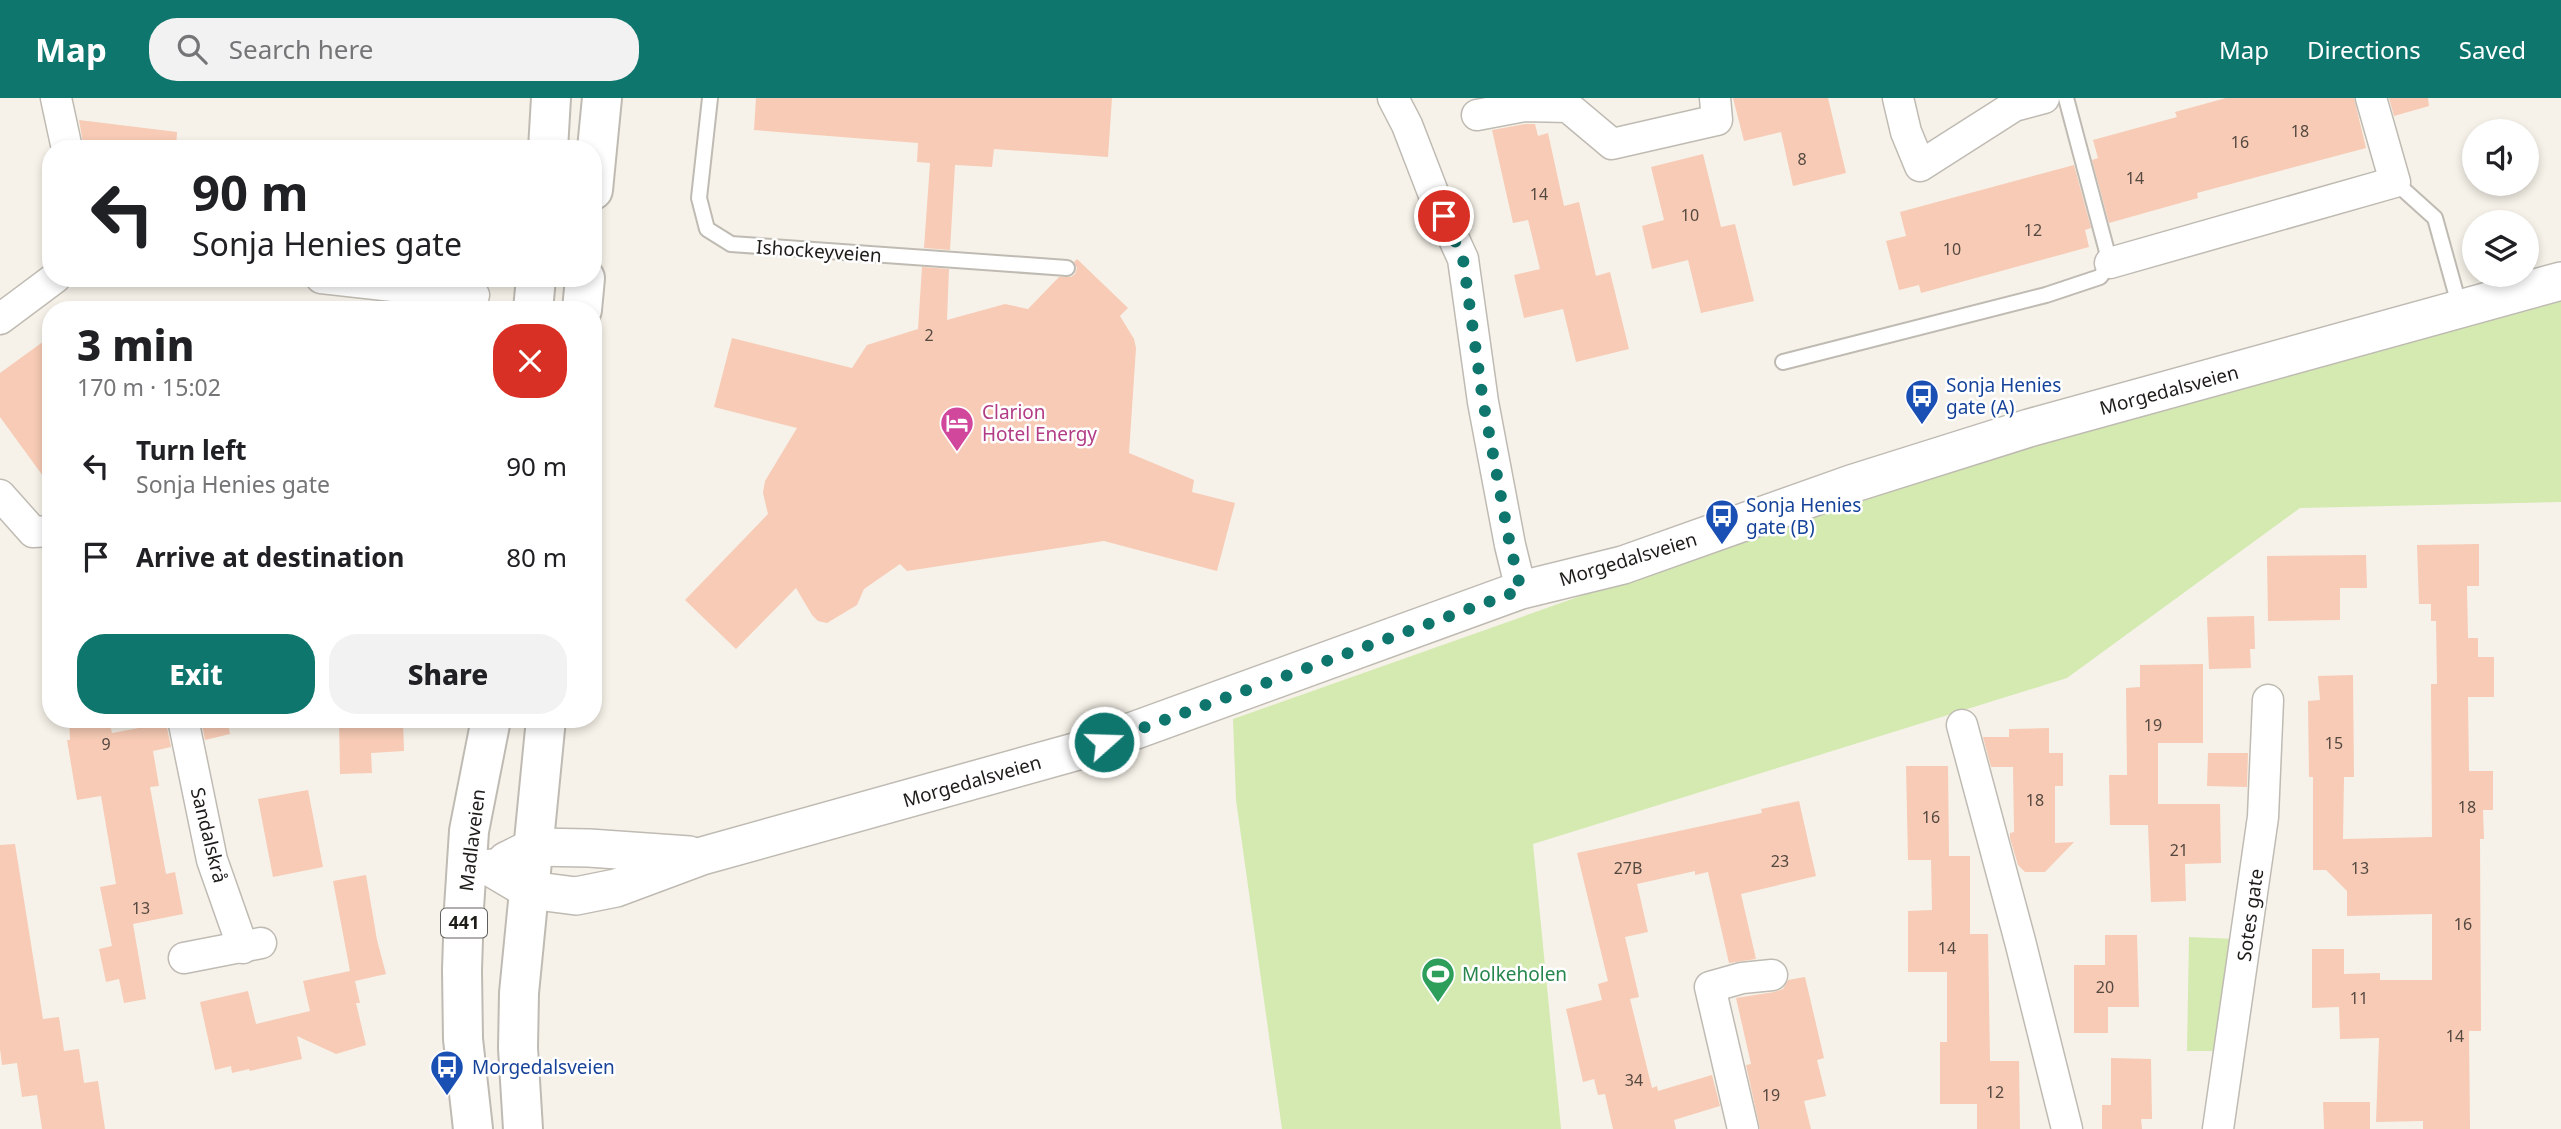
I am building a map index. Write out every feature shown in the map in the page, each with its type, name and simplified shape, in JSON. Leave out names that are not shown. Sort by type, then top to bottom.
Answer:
[{"type":"main road","points":[[549,140],[551,98]]},
{"type":"main road","points":[[598,140],[602,98]]},
{"type":"main road","name":"Madlaveien","points":[[473,1129],[463,1039],[464,908],[469,831],[489,728]]},
{"type":"main road","name":"Madlaveien","points":[[487,1129],[483,997],[498,769],[498,728]]},
{"type":"main road","points":[[523,1129],[518,1048],[519,993],[545,728]]},
{"type":"street","points":[[56,98],[65,140]]},
{"type":"street","points":[[1393,98],[1463,259],[1486,415],[1521,590]]},
{"type":"street","points":[[1477,116],[1524,106],[1568,107],[1612,144],[1717,120],[1714,98]]},
{"type":"street","points":[[1898,98],[1906,132],[1920,166],[2014,106],[2045,98]]},
{"type":"street","points":[[2110,263],[2395,182],[2371,98]]},
{"type":"street","name":"Morgedalsveien","points":[[492,868],[529,890],[576,896],[616,888],[702,856],[1078,751],[1521,590],[1623,565],[1789,505],[2029,428],[2561,281]]},
{"type":"street","points":[[0,319],[43,287]]},
{"type":"street","points":[[402,287],[474,295]]},
{"type":"street","points":[[0,495],[33,532],[42,532]]},
{"type":"street","name":"Sotes gate","points":[[2218,1129],[2263,817],[2268,700]]},
{"type":"street","points":[[1962,725],[2067,1129]]},
{"type":"street","name":"Sandalskrå","points":[[184,958],[252,946],[212,860],[185,728]]},
{"type":"street","name":"Morgedalsveien","points":[[492,868],[534,847],[702,856]]},
{"type":"street","points":[[1743,1129],[1710,987],[1742,978],[1772,975]]},
{"type":"lane","name":"Ishockeyveien","points":[[710,98],[699,198],[706,229],[731,244],[1067,268]]},
{"type":"lane","points":[[1783,362],[2046,295],[2100,277],[2110,263],[2066,98]]},
{"type":"lane","points":[[2395,182],[2435,218],[2460,310]]},
{"type":"green space","points":[[2561,300],[2561,502],[2300,508],[2067,678],[1533,844],[1561,1129],[1282,1129],[1236,800],[1233,719],[1940,469]]},
{"type":"green space","points":[[2189,937],[2235,939],[2219,1051],[2187,1051]]},
{"type":"building","points":[[756,98],[1112,98],[1108,157],[994,149],[992,167],[955,165],[950,250],[924,248],[930,163],[917,162],[918,143],[754,130]]},
{"type":"building","points":[[1733,98],[1828,98],[1846,173],[1793,186],[1781,132],[1744,141]]},
{"type":"building","points":[[2226,98],[2354,98],[2366,148],[2197,193],[2198,198],[2109,223],[2092,160],[2098,158],[2093,140],[2177,117],[2175,112]]},
{"type":"building","points":[[2389,98],[2428,98],[2429,106],[2394,116]]},
{"type":"building","points":[[79,120],[177,132],[177,140],[82,140]]},
{"type":"building","points":[[1535,124],[1538,136],[1548,133],[1564,206],[1579,202],[1596,276],[1610,272],[1629,349],[1576,362],[1563,309],[1524,318],[1514,275],[1540,269],[1528,220],[1513,223],[1492,130]]},
{"type":"building","points":[[1703,154],[1721,227],[1735,224],[1754,301],[1701,313],[1688,260],[1652,269],[1642,226],[1664,220],[1651,167]]},
{"type":"building","points":[[2074,165],[2091,228],[2085,230],[2089,247],[1921,293],[1919,285],[1899,290],[1886,241],[1906,236],[1900,212]]},
{"type":"building","name":"Clarion Hotel Energy","points":[[1077,259],[1128,308],[1120,316],[1134,339],[1136,348],[1129,453],[1194,480],[1192,492],[1235,503],[1217,571],[1104,541],[907,571],[900,564],[864,589],[857,605],[827,623],[818,621],[812,615],[796,588],[736,649],[685,600],[768,514],[763,493],[765,481],[797,428],[714,407],[732,338],[852,368],[867,345],[918,329],[922,267],[949,269],[947,320],[1005,304],[1028,309],[1059,277],[1071,277],[1075,274],[1077,268],[1074,262]]},
{"type":"building","points":[[42,343],[42,475],[0,417],[0,373]]},
{"type":"building","points":[[2479,544],[2479,586],[2467,586],[2468,638],[2478,638],[2478,657],[2494,657],[2494,697],[2468,697],[2469,771],[2493,771],[2493,810],[2483,810],[2484,839],[2480,839],[2481,1031],[2469,1031],[2470,1129],[2423,1129],[2423,1121],[2376,1122],[2379,1038],[2340,1039],[2339,1007],[2312,1008],[2312,949],[2344,949],[2344,974],[2380,973],[2380,980],[2432,980],[2432,914],[2347,916],[2347,891],[2326,870],[2313,870],[2313,777],[2309,777],[2308,701],[2320,700],[2318,676],[2353,675],[2354,777],[2344,777],[2343,839],[2432,837],[2431,684],[2437,684],[2436,621],[2431,621],[2431,604],[2419,604],[2417,545]]},
{"type":"building","points":[[2366,555],[2367,588],[2340,588],[2340,620],[2268,621],[2267,556]]},
{"type":"building","points":[[2254,616],[2255,649],[2250,649],[2251,668],[2209,669],[2207,617]]},
{"type":"building","points":[[2203,664],[2203,743],[2158,743],[2158,804],[2220,804],[2221,863],[2185,864],[2186,901],[2151,902],[2148,825],[2110,825],[2109,775],[2127,775],[2126,688],[2140,687],[2140,665]]},
{"type":"building","points":[[69,728],[111,728],[112,733],[139,728],[167,728],[171,747],[153,751],[159,786],[150,787],[166,874],[175,872],[183,914],[133,924],[146,999],[124,1003],[119,979],[106,982],[99,949],[112,946],[100,887],[116,884],[101,796],[77,800],[67,740],[70,740]]},
{"type":"building","points":[[203,728],[229,728],[230,734],[205,740]]},
{"type":"building","points":[[339,728],[403,728],[404,751],[371,753],[372,773],[340,774]]},
{"type":"building","points":[[2049,728],[2049,753],[2063,753],[2063,786],[2055,786],[2055,843],[2074,842],[2045,872],[2025,872],[2018,865],[2010,838],[2010,833],[2014,832],[2013,767],[1991,767],[1983,737],[2009,737],[2009,729]]},
{"type":"building","points":[[2208,753],[2248,753],[2247,787],[2207,786]]},
{"type":"building","points":[[1906,766],[1948,766],[1949,856],[1970,856],[1970,934],[1988,934],[1990,1061],[2019,1061],[2020,1129],[1977,1129],[1977,1104],[1940,1104],[1940,1042],[1947,1042],[1947,972],[1908,972],[1908,911],[1932,910],[1931,860],[1908,860]]},
{"type":"building","points":[[308,790],[323,867],[273,877],[258,799]]},
{"type":"building","points":[[1799,801],[1816,876],[1741,894],[1756,959],[1729,963],[1708,872],[1695,875],[1695,871],[1637,884],[1648,932],[1625,937],[1639,997],[1630,999],[1652,1088],[1657,1086],[1658,1091],[1712,1075],[1720,1106],[1674,1120],[1676,1129],[1613,1129],[1605,1094],[1598,1095],[1594,1079],[1583,1082],[1566,1009],[1602,1000],[1598,984],[1608,981],[1577,853],[1762,813],[1761,809]]},
{"type":"building","points":[[15,844],[43,1019],[59,1017],[64,1051],[79,1049],[84,1083],[98,1081],[105,1129],[42,1129],[37,1095],[22,1097],[17,1063],[2,1065],[0,845]]},
{"type":"building","points":[[366,875],[386,974],[355,981],[360,1003],[356,1003],[366,1045],[336,1054],[297,1036],[302,1059],[250,1071],[232,1073],[231,1066],[215,1070],[200,1002],[248,991],[256,1024],[310,1011],[303,981],[350,971],[333,881]]},
{"type":"building","points":[[2105,935],[2137,935],[2139,1007],[2108,1007],[2108,1033],[2074,1033],[2074,965],[2105,965]]},
{"type":"building","points":[[1805,977],[1824,1058],[1817,1060],[1826,1096],[1804,1101],[1811,1129],[1760,1129],[1746,1065],[1751,1064],[1736,998],[1774,992],[1783,989],[1788,980]]},
{"type":"building","points":[[2111,1058],[2151,1059],[2152,1119],[2141,1119],[2142,1129],[2102,1129],[2102,1105],[2111,1105]]},
{"type":"building","points":[[2323,1102],[2370,1102],[2370,1129],[2324,1129]]},
{"type":"place","name":"Sonja Henies gate (A)","points":[[1922,426]]},
{"type":"place","name":"Clarion Hotel Energy","points":[[957,453]]},
{"type":"place","name":"Sonja Henies gate (B)","points":[[1722,546]]},
{"type":"place","name":"Molkeholen","points":[[1438,1004]]},
{"type":"place","name":"Morgedalsveien","points":[[447,1097]]},
{"type":"route","points":[[1104,742],[1521,590],[1483,401],[1463,259],[1444,216]]}]
